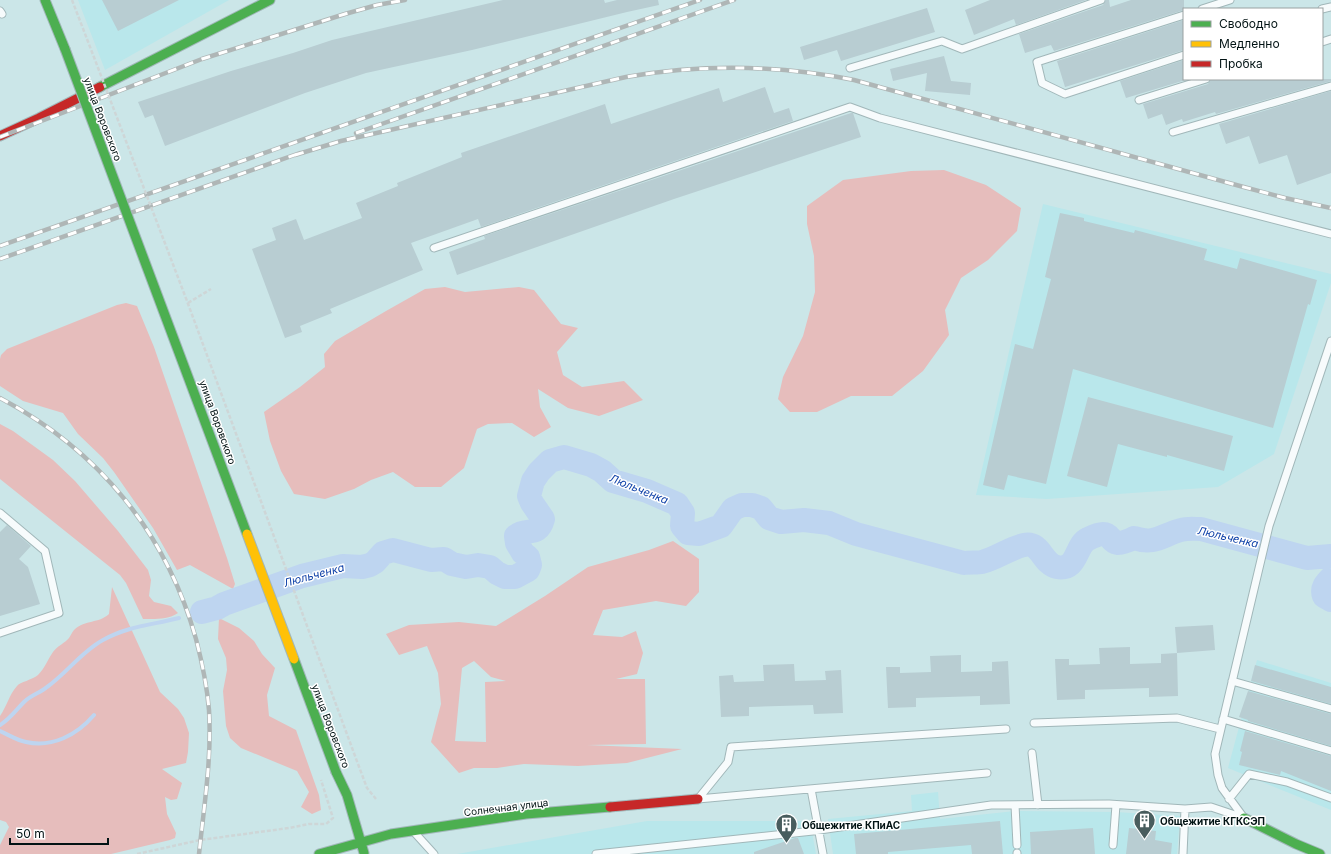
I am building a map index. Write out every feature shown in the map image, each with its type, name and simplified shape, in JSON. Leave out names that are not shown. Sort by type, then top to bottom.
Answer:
[{"type":"main road","name":"улица Воровского","points":[[45,0],[164,310],[336,772],[347,796],[364,854]]},
{"type":"main road","points":[[0,136],[39,118],[270,0]]},
{"type":"main road","name":"Солнечная улица","points":[[319,854],[391,834],[526,814],[698,799]]},
{"type":"main road","points":[[1244,818],[1294,847],[1320,854]]},
{"type":"lane","points":[[850,68],[942,41],[962,50],[1102,0]]},
{"type":"lane","points":[[1205,8],[1230,0]]},
{"type":"lane","points":[[1183,15],[1037,62],[1042,83],[1065,94],[1183,55]]},
{"type":"lane","points":[[1139,100],[1203,80]]},
{"type":"lane","points":[[1173,132],[1331,86]]},
{"type":"lane","points":[[434,248],[850,107],[880,118],[1331,234]]},
{"type":"lane","points":[[1244,818],[1222,788],[1215,754],[1269,526],[1331,341]]},
{"type":"lane","points":[[0,513],[45,551],[59,614],[0,633]]},
{"type":"lane","points":[[1232,681],[1331,710]]},
{"type":"lane","points":[[1034,723],[1177,718],[1220,729]]},
{"type":"lane","points":[[1223,719],[1331,751]]},
{"type":"lane","points":[[698,799],[728,762],[731,747],[1006,730]]},
{"type":"lane","points":[[1032,753],[1038,805]]},
{"type":"lane","points":[[698,799],[987,773]]},
{"type":"lane","points":[[1229,799],[1249,774],[1287,782],[1331,798]]},
{"type":"lane","points":[[811,789],[823,854]]},
{"type":"lane","points":[[1015,805],[1017,845]]},
{"type":"lane","points":[[596,854],[818,830],[991,806],[1116,805],[1185,809],[1212,807],[1244,818]]},
{"type":"lane","points":[[1113,845],[1116,805]]},
{"type":"lane","points":[[1183,854],[1185,809]]},
{"type":"lane","points":[[412,831],[434,854]]},
{"type":"path","points":[[72,0],[188,303],[367,788],[376,799]]},
{"type":"path","points":[[188,303],[211,289]]},
{"type":"path","points":[[137,854],[200,840],[309,824],[326,824],[333,818],[320,778]]},
{"type":"shaded area","points":[[78,0],[229,0],[105,70]]},
{"type":"shaded area","points":[[944,170],[986,185],[1021,208],[1017,231],[988,260],[961,278],[945,310],[949,335],[923,371],[892,396],[851,396],[817,412],[790,412],[778,399],[783,377],[803,336],[815,292],[814,256],[807,224],[807,206],[843,180],[911,171]]},
{"type":"shaded area","points":[[1043,204],[1331,274],[1331,283],[1274,454],[1218,487],[1047,499],[976,495]]},
{"type":"shaded area","points":[[445,287],[465,292],[519,287],[534,290],[561,324],[578,328],[557,352],[563,375],[582,387],[624,381],[643,400],[599,416],[568,408],[538,389],[540,407],[551,427],[534,437],[512,423],[488,424],[477,429],[464,468],[441,487],[415,487],[393,472],[371,480],[354,489],[325,499],[294,494],[281,471],[270,441],[264,412],[300,387],[325,367],[324,354],[335,341],[425,289]]},
{"type":"shaded area","points":[[126,303],[137,306],[154,347],[227,558],[235,584],[233,589],[190,565],[177,570],[153,528],[114,472],[103,458],[78,434],[63,413],[23,401],[0,386],[0,359],[1,355],[7,349],[117,305]]},
{"type":"shaded area","points":[[0,424],[13,431],[53,460],[75,481],[118,531],[148,570],[151,580],[149,596],[154,602],[171,606],[178,613],[166,618],[143,619],[126,583],[120,575],[0,479]]},
{"type":"shaded area","points":[[673,541],[699,559],[699,592],[686,606],[656,601],[603,610],[593,635],[622,637],[636,631],[643,653],[637,674],[616,679],[645,679],[646,744],[587,745],[682,749],[627,763],[578,766],[524,764],[497,768],[474,768],[459,773],[431,742],[441,704],[438,673],[427,646],[399,655],[386,634],[409,625],[459,622],[496,626],[588,567],[649,550]],"holes":[[[474,661],[491,677],[506,681],[485,682],[486,742],[455,741],[462,668]]]},
{"type":"shaded area","points":[[112,587],[160,692],[178,709],[184,718],[189,733],[186,763],[162,769],[182,783],[177,799],[171,800],[165,797],[167,814],[176,833],[175,838],[111,854],[0,854],[0,845],[9,827],[6,822],[0,820],[0,716],[17,686],[38,675],[55,650],[69,638],[74,630],[83,624],[101,619],[109,614]]},
{"type":"shaded area","points":[[219,618],[239,628],[254,641],[262,654],[275,668],[267,695],[269,716],[296,730],[319,795],[321,810],[312,814],[301,807],[309,792],[297,771],[241,748],[230,738],[226,726],[223,691],[227,670],[226,658],[218,639]]},
{"type":"shaded area","points":[[1257,660],[1331,683],[1331,810],[1228,768]]},
{"type":"shaded area","points":[[938,792],[940,819],[1015,811],[1116,812],[1180,816],[1177,854],[833,854],[828,819],[912,811],[911,795]]},
{"type":"shaded area","points":[[647,821],[810,821],[816,854],[457,854]]},
{"type":"building","points":[[102,0],[179,0],[118,31]]},
{"type":"building","points":[[503,0],[604,0],[605,3],[617,0],[658,0],[659,5],[472,50],[366,73],[305,93],[165,146],[153,115],[145,118],[138,102],[231,71],[332,40]]},
{"type":"building","points":[[990,0],[1086,0],[1016,25],[1014,19],[974,35],[965,10]]},
{"type":"building","points":[[1106,0],[1109,0],[1110,7],[1131,0],[1184,0],[1183,10],[1054,51],[1051,45],[1025,53],[1019,34],[1103,5]]},
{"type":"building","points":[[927,8],[935,32],[841,61],[837,50],[804,60],[800,47]]},
{"type":"building","points":[[1183,20],[1183,50],[1065,87],[1057,61]]},
{"type":"building","points":[[944,56],[951,81],[971,83],[970,95],[925,91],[927,73],[893,81],[890,69]]},
{"type":"building","points":[[1183,60],[1183,80],[1186,80],[1126,98],[1120,81]]},
{"type":"building","points":[[1331,79],[1331,81],[1183,122],[1182,119],[1166,125],[1162,114],[1148,119],[1143,104],[1208,84],[1210,80]]},
{"type":"building","points":[[765,87],[774,113],[789,108],[793,121],[481,227],[478,219],[411,243],[423,270],[330,309],[332,313],[300,326],[302,332],[285,338],[252,249],[276,240],[272,228],[296,219],[304,240],[362,218],[356,203],[398,186],[397,183],[462,157],[461,153],[605,104],[611,124],[719,88],[723,102]]},
{"type":"building","points":[[1331,91],[1331,173],[1297,185],[1287,155],[1259,164],[1249,136],[1226,144],[1219,124]]},
{"type":"building","points":[[853,113],[861,137],[674,199],[457,275],[449,252],[485,239],[484,236]]},
{"type":"building","points":[[1060,213],[1084,218],[1084,221],[1134,233],[1135,230],[1207,249],[1204,260],[1237,269],[1240,258],[1317,280],[1310,305],[1308,304],[1273,428],[1073,369],[1046,484],[1008,475],[1004,490],[983,485],[1015,344],[1033,349],[1051,279],[1045,277]]},
{"type":"building","points":[[1088,397],[1233,436],[1224,471],[1167,455],[1167,457],[1118,444],[1107,487],[1067,476]]},
{"type":"building","points":[[7,525],[31,546],[19,559],[28,567],[40,604],[0,616],[0,532]]},
{"type":"building","points":[[1213,625],[1215,650],[1177,653],[1175,627]]},
{"type":"building","points":[[1130,647],[1130,664],[1161,663],[1161,654],[1177,653],[1178,696],[1149,697],[1149,688],[1085,690],[1085,699],[1057,700],[1055,659],[1069,659],[1069,665],[1100,664],[1099,648]]},
{"type":"building","points":[[961,655],[961,672],[992,671],[992,662],[1008,661],[1010,704],[980,705],[980,696],[916,698],[916,707],[888,708],[886,667],[900,667],[900,673],[931,672],[930,656]]},
{"type":"building","points":[[794,664],[795,681],[826,680],[825,671],[841,670],[843,713],[814,714],[813,705],[749,707],[749,716],[721,717],[719,676],[733,675],[734,682],[764,681],[763,665]]},
{"type":"building","points":[[1255,665],[1331,687],[1331,704],[1251,681]]},
{"type":"building","points":[[1248,691],[1331,714],[1331,746],[1239,717]]},
{"type":"building","points":[[1245,731],[1331,756],[1331,791],[1281,771],[1280,775],[1239,765],[1242,752],[1240,751]]},
{"type":"building","points":[[1000,821],[1003,854],[972,854],[971,845],[888,852],[888,854],[856,854],[854,834]]},
{"type":"building","points":[[1093,828],[1095,854],[1031,854],[1030,832]]},
{"type":"building","name":"Общежитие КГКСЭП","points":[[1129,828],[1156,831],[1155,840],[1172,843],[1171,854],[1126,854]]},
{"type":"building","name":"Общежитие КПиАС","points":[[798,838],[804,854],[754,854],[754,852]]},
{"type":"waterway","name":"Люльченка","points":[[202,612],[217,608],[224,604],[302,576],[343,566],[362,567],[370,565],[383,553],[393,550],[431,560],[444,559],[452,564],[466,567],[478,565],[490,567],[505,577],[515,577],[528,570],[530,565],[528,557],[523,553],[517,543],[516,536],[520,533],[535,530],[541,525],[543,519],[529,496],[533,481],[539,472],[550,461],[564,457],[591,465],[602,471],[613,481],[647,491],[677,504],[683,513],[682,526],[688,533],[699,534],[721,526],[733,509],[742,505],[752,505],[761,508],[769,518],[781,522],[804,520],[829,523],[856,534],[964,563],[982,562],[1019,546],[1030,545],[1038,549],[1052,565],[1064,567],[1073,561],[1084,542],[1098,535],[1107,535],[1113,541],[1119,543],[1134,538],[1141,540],[1153,540],[1186,529],[1201,529],[1307,558],[1331,556]]},
{"type":"waterway","name":"Люльченка","points":[[1331,578],[1323,591],[1324,596],[1331,600]]},
{"type":"waterway","name":"Люльченка","points":[[0,725],[4,723],[27,700],[44,689],[88,650],[103,640],[112,635],[131,629],[179,618]]},
{"type":"waterway","points":[[0,731],[22,741],[45,743],[72,734],[94,715]]},
{"type":"railway","points":[[0,137],[202,59],[345,14],[377,5],[405,0]]},
{"type":"railway","points":[[0,246],[700,0]]},
{"type":"railway","points":[[356,133],[734,0]]},
{"type":"railway","points":[[295,155],[341,141],[626,77],[711,68],[769,69],[797,71],[854,80],[1240,186],[1331,208]]},
{"type":"railway","points":[[0,259],[300,153]]},
{"type":"railway","points":[[0,398],[35,419],[68,443],[97,469],[124,498],[147,529],[183,600],[196,639],[206,683],[209,710],[210,728],[208,764],[199,854]]},
{"type":"traffic: fast","points":[[45,0],[65,49]]},
{"type":"traffic: fast","points":[[100,87],[270,0]]},
{"type":"traffic: fast","points":[[65,49],[247,534]]},
{"type":"traffic: fast","points":[[294,659],[336,772]]},
{"type":"traffic: fast","points":[[336,772],[347,795],[364,853]]},
{"type":"traffic: fast","points":[[319,854],[391,834],[526,814],[610,807]]},
{"type":"traffic: fast","points":[[1244,818],[1296,844],[1320,854]]},
{"type":"traffic: jam","points":[[0,136],[100,87]]},
{"type":"traffic: jam","points":[[610,807],[698,799]]},
{"type":"traffic: slow","points":[[247,534],[294,659]]},
{"type":"place","name":"Общежитие КГКСЭП","points":[[1145,840]]},
{"type":"place","name":"Общежитие КПиАС","points":[[787,844]]}]
